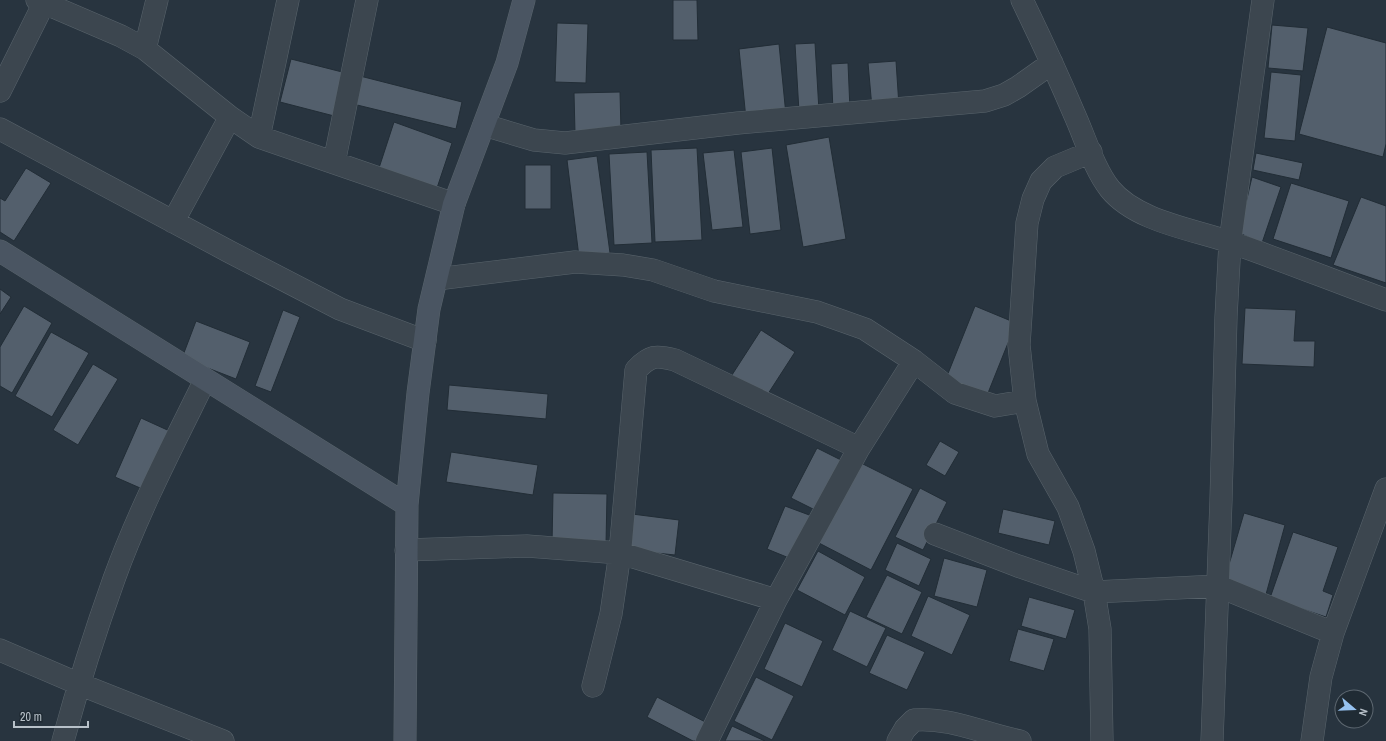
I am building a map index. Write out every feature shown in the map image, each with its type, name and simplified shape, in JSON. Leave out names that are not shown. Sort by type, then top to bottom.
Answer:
[{"type":"main road","points":[[405,741],[406,505],[429,309],[454,204],[508,63],[524,0]]},
{"type":"main road","points":[[0,251],[406,505]]},
{"type":"street","points":[[145,49],[156,0]]},
{"type":"street","points":[[259,137],[288,0]]},
{"type":"street","points":[[334,163],[367,0]]},
{"type":"street","points":[[1022,0],[1052,63],[1099,171],[1109,189],[1123,204],[1138,212],[1159,220],[1230,242],[1386,300]]},
{"type":"street","points":[[1212,741],[1226,316],[1230,242],[1263,0]]},
{"type":"street","points":[[0,91],[40,2],[120,36],[145,49],[230,117],[259,137],[454,204]]},
{"type":"street","points":[[484,125],[534,140],[565,143],[738,123],[985,101],[1004,95],[1018,88],[1052,63]]},
{"type":"street","points":[[173,222],[230,117]]},
{"type":"street","points":[[0,129],[173,222],[340,309],[425,341]]},
{"type":"street","points":[[1091,152],[1055,168],[1042,181],[1033,199],[1027,223],[1020,345],[1024,401],[1038,454],[1068,507],[1084,551],[1094,592],[1100,629],[1102,741]]},
{"type":"street","points":[[436,279],[575,262],[624,265],[653,270],[714,291],[817,312],[865,329],[914,361],[955,393],[995,406],[1024,401]]},
{"type":"street","points":[[593,686],[611,614],[620,554],[636,370],[645,361],[653,357],[663,357],[675,360],[858,448]]},
{"type":"street","points":[[707,741],[776,600],[858,448],[914,361]]},
{"type":"street","points":[[63,741],[79,684],[114,578],[158,475],[204,380]]},
{"type":"street","points":[[1312,741],[1321,676],[1332,633],[1385,497]]},
{"type":"street","points":[[935,534],[1018,566],[1094,592],[1218,586],[1332,633]]},
{"type":"street","points":[[406,550],[527,546],[620,554],[776,600]]},
{"type":"street","points":[[0,650],[79,684],[223,741]]},
{"type":"street","points":[[898,741],[905,729],[914,720],[927,719],[945,721],[1020,741]]},
{"type":"building","points":[[673,0],[697,0],[698,40],[673,40]]},
{"type":"building","points":[[557,23],[588,24],[586,83],[555,82]]},
{"type":"building","points":[[1272,25],[1308,28],[1303,71],[1268,68]]},
{"type":"building","points":[[1327,27],[1386,43],[1386,144],[1383,157],[1299,134]]},
{"type":"building","points":[[815,43],[819,111],[799,112],[795,44]]},
{"type":"building","points":[[779,44],[786,115],[746,119],[739,49]]},
{"type":"building","points":[[291,59],[350,74],[338,117],[280,102]]},
{"type":"building","points":[[896,61],[899,106],[872,108],[868,63]]},
{"type":"building","points":[[848,63],[850,110],[833,111],[831,64]]},
{"type":"building","points":[[1271,72],[1301,75],[1295,141],[1264,138]]},
{"type":"building","points":[[360,76],[462,102],[456,129],[353,104]]},
{"type":"building","points":[[620,92],[621,131],[575,133],[574,93]]},
{"type":"building","points":[[394,122],[452,143],[436,191],[378,171]]},
{"type":"building","points":[[829,137],[846,239],[803,247],[786,145]]},
{"type":"building","points":[[697,148],[702,240],[655,242],[651,150]]},
{"type":"building","points":[[772,148],[781,230],[750,234],[741,152]]},
{"type":"building","points":[[734,150],[743,227],[712,230],[703,153]]},
{"type":"building","points":[[647,152],[652,243],[614,245],[609,154]]},
{"type":"building","points":[[1256,153],[1303,163],[1299,180],[1253,170]]},
{"type":"building","points":[[597,156],[610,253],[579,257],[567,160]]},
{"type":"building","points":[[525,165],[551,165],[551,209],[525,209]]},
{"type":"building","points":[[26,168],[51,183],[14,241],[0,232],[0,198],[5,201]]},
{"type":"building","points":[[1252,177],[1281,187],[1262,243],[1239,233]]},
{"type":"building","points":[[1291,183],[1349,201],[1331,258],[1273,239]]},
{"type":"building","points":[[1361,197],[1386,206],[1386,283],[1333,265]]},
{"type":"building","points":[[0,289],[11,297],[0,314]]},
{"type":"building","points":[[24,306],[52,323],[12,393],[0,386],[0,347]]},
{"type":"building","points":[[975,306],[1016,323],[986,398],[945,381]]},
{"type":"building","points":[[1245,308],[1296,310],[1294,341],[1315,341],[1314,367],[1242,364]]},
{"type":"building","points":[[283,310],[300,317],[271,392],[255,386]]},
{"type":"building","points":[[196,321],[250,342],[236,379],[182,358]]},
{"type":"building","points":[[761,330],[795,352],[764,400],[730,378]]},
{"type":"building","points":[[51,332],[89,353],[52,417],[15,396]]},
{"type":"building","points":[[93,364],[118,379],[78,445],[53,430]]},
{"type":"building","points":[[449,385],[548,394],[546,419],[447,410]]},
{"type":"building","points":[[141,418],[174,433],[147,491],[115,477]]},
{"type":"building","points":[[940,441],[959,452],[945,476],[926,465]]},
{"type":"building","points":[[817,448],[841,460],[815,510],[791,498]]},
{"type":"building","points":[[451,452],[538,465],[533,495],[446,482]]},
{"type":"building","points":[[859,462],[913,489],[871,570],[817,542]]},
{"type":"building","points":[[920,488],[947,502],[923,550],[895,537]]},
{"type":"building","points":[[553,493],[607,494],[606,545],[552,544]]},
{"type":"building","points":[[785,506],[812,516],[794,560],[767,549]]},
{"type":"building","points":[[1003,509],[1055,521],[1049,545],[998,533]]},
{"type":"building","points":[[1244,513],[1285,525],[1265,598],[1223,585]]},
{"type":"building","points":[[632,514],[679,520],[675,555],[628,550]]},
{"type":"building","points":[[1293,532],[1338,547],[1323,591],[1333,595],[1326,617],[1270,598]]},
{"type":"building","points":[[897,543],[931,559],[919,586],[885,570]]},
{"type":"building","points":[[818,551],[865,577],[845,615],[797,590]]},
{"type":"building","points":[[944,558],[987,570],[977,607],[934,596]]},
{"type":"building","points":[[887,575],[922,592],[902,634],[866,617]]},
{"type":"building","points":[[928,596],[970,615],[952,655],[911,636]]},
{"type":"building","points":[[1029,597],[1075,610],[1066,639],[1021,626]]},
{"type":"building","points":[[850,611],[886,628],[867,667],[832,650]]},
{"type":"building","points":[[785,623],[823,641],[802,687],[764,669]]},
{"type":"building","points":[[1018,629],[1054,639],[1044,671],[1009,661]]},
{"type":"building","points":[[887,635],[925,652],[907,690],[869,673]]},
{"type":"building","points":[[756,677],[794,696],[772,740],[734,721]]},
{"type":"building","points":[[657,697],[713,726],[706,741],[693,741],[647,717]]},
{"type":"building","points":[[732,726],[765,741],[725,741]]}]
